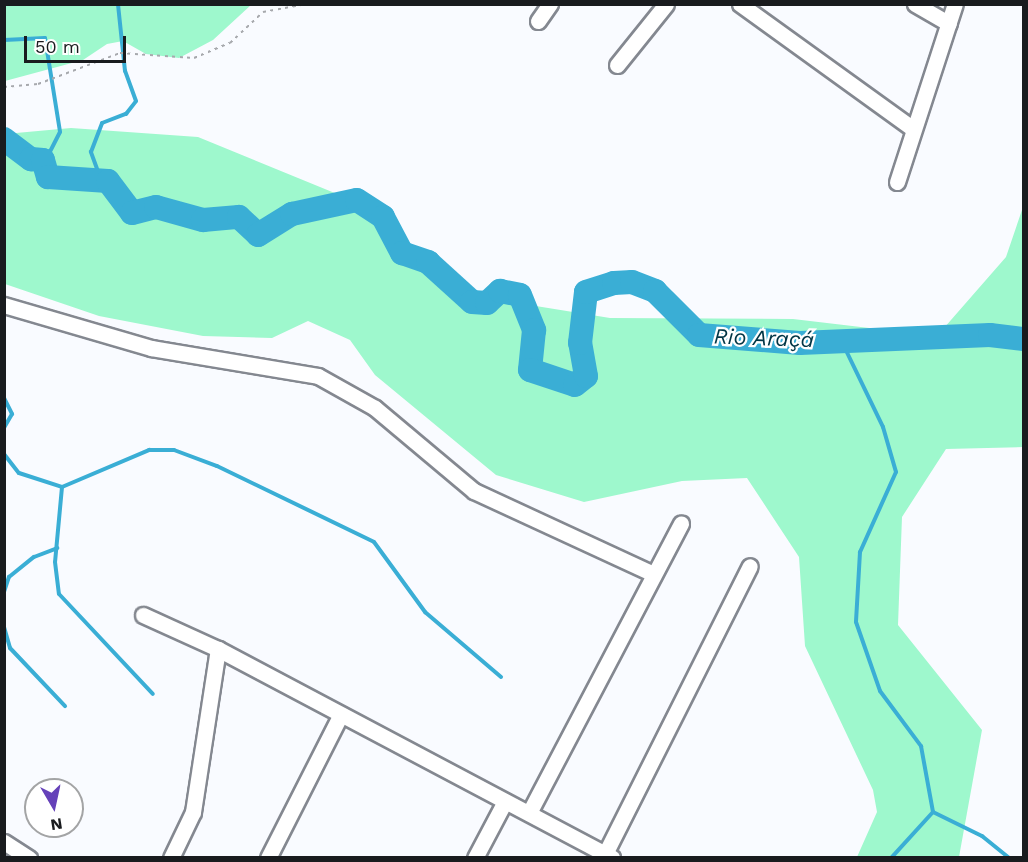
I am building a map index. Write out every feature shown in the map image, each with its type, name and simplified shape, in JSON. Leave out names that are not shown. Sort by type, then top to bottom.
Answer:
[{"type":"street","points":[[538,21],[550,4]]},
{"type":"street","points":[[617,64],[666,4]]},
{"type":"street","points":[[740,4],[913,129]]},
{"type":"street","points":[[915,4],[949,24]]},
{"type":"street","points":[[897,182],[955,4]]},
{"type":"street","points":[[4,305],[152,348],[318,376],[375,408],[474,490],[654,574]]},
{"type":"street","points":[[530,813],[681,523]]},
{"type":"street","points":[[143,615],[218,649],[608,856],[750,566]]},
{"type":"street","points":[[171,858],[193,812],[218,649]]},
{"type":"street","points":[[268,858],[341,714]]},
{"type":"street","points":[[475,858],[505,801]]},
{"type":"street","points":[[4,842],[29,858]]},
{"type":"path","points":[[4,87],[49,80],[58,74],[131,51],[194,57],[230,43],[263,12],[306,4]]},
{"type":"green space","points":[[5,4],[251,5],[213,40],[179,58],[146,54],[123,41],[107,44],[83,60],[5,81]]},
{"type":"green space","points":[[71,128],[198,137],[364,205],[455,293],[610,318],[793,319],[937,336],[1006,257],[1023,207],[1023,447],[946,449],[902,517],[898,625],[982,730],[959,857],[857,857],[877,812],[873,790],[805,646],[799,557],[747,478],[682,481],[584,502],[496,475],[375,375],[350,340],[308,321],[272,338],[203,336],[99,316],[5,284],[5,134]]},
{"type":"waterway","points":[[100,177],[91,152],[102,123],[126,114],[136,101],[125,71],[118,4]]},
{"type":"waterway","points":[[4,40],[45,38],[60,132],[44,163]]},
{"type":"waterway","name":"Rio Araçá","points":[[4,139],[31,159],[43,160],[48,177],[108,181],[132,213],[156,207],[203,220],[239,217],[258,235],[292,214],[357,200],[383,217],[402,253],[428,262],[472,302],[487,303],[500,291],[520,295],[534,330],[530,370],[575,385],[586,376],[580,343],[586,292],[614,283],[632,282],[655,291],[699,335],[800,343],[990,335],[1024,339]]},
{"type":"waterway","points":[[840,338],[883,427],[896,472],[860,552],[856,622],[880,691],[921,746],[933,812],[891,858]]},
{"type":"waterway","points":[[4,398],[12,414],[4,428]]},
{"type":"waterway","points":[[4,454],[19,473],[62,487],[149,450],[174,450],[217,466],[374,542],[425,612],[501,677]]},
{"type":"waterway","points":[[62,487],[55,562],[59,594],[153,694]]},
{"type":"waterway","points":[[4,592],[9,577],[34,557],[57,548]]},
{"type":"waterway","points":[[4,627],[10,648],[65,706]]},
{"type":"waterway","points":[[933,812],[982,836],[1009,858]]}]
